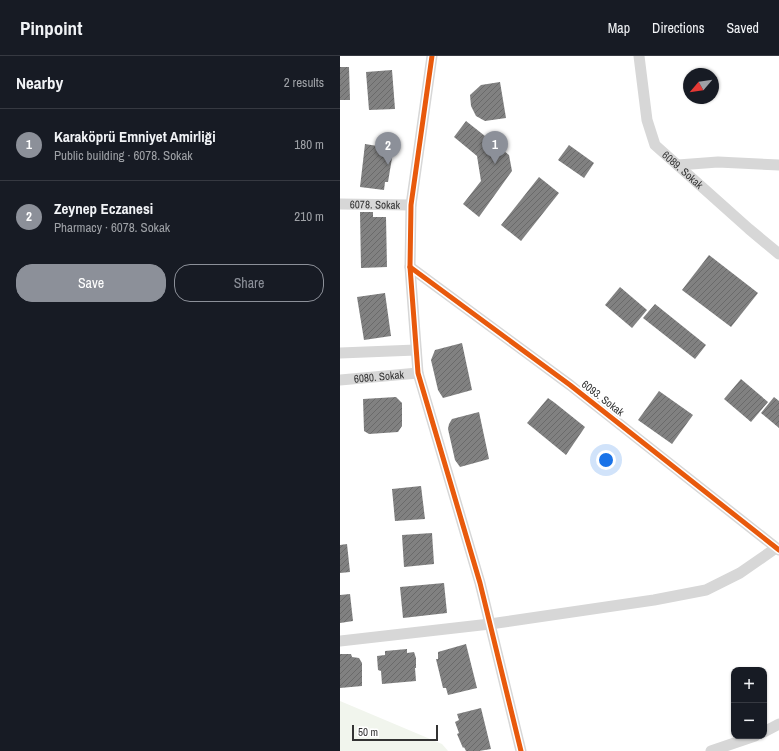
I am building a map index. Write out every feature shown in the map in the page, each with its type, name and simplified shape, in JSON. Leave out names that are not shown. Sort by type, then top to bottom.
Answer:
[{"type":"street","points":[[432,56],[411,205],[410,267],[418,373],[480,583],[521,751]]},
{"type":"street","name":"6089. Sokak","points":[[639,56],[646,120],[655,145],[779,254]]},
{"type":"street","points":[[678,165],[718,162],[779,164]]},
{"type":"street","name":"6078. Sokak","points":[[340,204],[411,205]]},
{"type":"street","name":"6093. Sokak","points":[[410,267],[570,385],[777,549]]},
{"type":"street","points":[[340,353],[416,350]]},
{"type":"street","name":"6080. Sokak","points":[[340,380],[418,373]]},
{"type":"street","points":[[340,641],[490,624],[654,600],[706,590],[740,572],[777,549]]},
{"type":"street","points":[[767,730],[779,724]]},
{"type":"street","points":[[711,751],[745,739]]},
{"type":"shaded area","points":[[340,701],[442,744],[448,751],[340,751]]},
{"type":"building","points":[[340,67],[349,67],[350,100],[340,100]]},
{"type":"building","points":[[392,70],[395,109],[369,110],[366,72]]},
{"type":"building","points":[[500,82],[506,118],[485,121],[476,116],[471,106],[470,95],[481,85]]},
{"type":"building","points":[[466,121],[509,155],[512,171],[479,217],[463,204],[481,181],[477,156],[454,137]]},
{"type":"building","points":[[365,144],[390,148],[389,157],[392,158],[388,182],[385,182],[384,190],[360,187]]},
{"type":"building","points":[[569,145],[594,163],[584,178],[558,160]]},
{"type":"building","points":[[539,177],[559,193],[521,241],[501,225]]},
{"type":"building","points":[[360,212],[373,212],[373,217],[386,217],[387,267],[361,268]]},
{"type":"building","points":[[709,255],[758,293],[731,327],[682,290]]},
{"type":"building","points":[[620,287],[647,310],[632,328],[605,305]]},
{"type":"building","points":[[385,293],[391,336],[364,340],[357,297]]},
{"type":"building","points":[[655,304],[706,345],[695,359],[643,318]]},
{"type":"building","points":[[462,343],[472,390],[443,398],[438,390],[431,360],[435,350]]},
{"type":"building","points":[[741,379],[768,402],[751,422],[724,399]]},
{"type":"building","points":[[659,391],[693,415],[672,444],[638,420]]},
{"type":"building","points":[[396,397],[402,403],[402,426],[398,432],[369,434],[364,431],[363,399]]},
{"type":"building","points":[[774,397],[779,401],[779,428],[761,413]]},
{"type":"building","points":[[548,398],[585,427],[566,455],[527,423]]},
{"type":"building","points":[[479,412],[489,459],[460,467],[455,460],[448,429],[449,424],[452,419]]},
{"type":"building","points":[[421,486],[425,519],[395,521],[392,489]]},
{"type":"building","points":[[432,533],[434,564],[404,567],[402,535]]},
{"type":"building","points":[[347,544],[350,572],[340,573],[340,545]]},
{"type":"building","points":[[444,583],[447,613],[403,618],[400,587]]},
{"type":"building","points":[[350,594],[353,621],[340,623],[340,595]]},
{"type":"building","points":[[466,644],[477,688],[448,695],[446,688],[443,688],[436,659],[438,659],[438,652]]},
{"type":"building","points":[[407,649],[407,653],[414,652],[416,658],[416,681],[382,684],[381,671],[378,670],[377,656],[385,655],[385,651]]},
{"type":"building","points":[[340,654],[351,654],[352,657],[359,658],[362,663],[362,686],[340,688]]},
{"type":"building","points":[[481,708],[491,749],[466,751],[464,747],[463,748],[457,734],[459,733],[455,722],[459,720],[457,714]]},
{"type":"cycle path","points":[[432,56],[411,205],[410,267],[418,373],[480,583],[521,751]]},
{"type":"cycle path","points":[[410,267],[570,385],[779,550]]},
{"type":"place","name":"Karaköprü Emniyet Amirliği","points":[[495,164]]},
{"type":"place","name":"Zeynep Eczanesi","points":[[388,165]]}]
